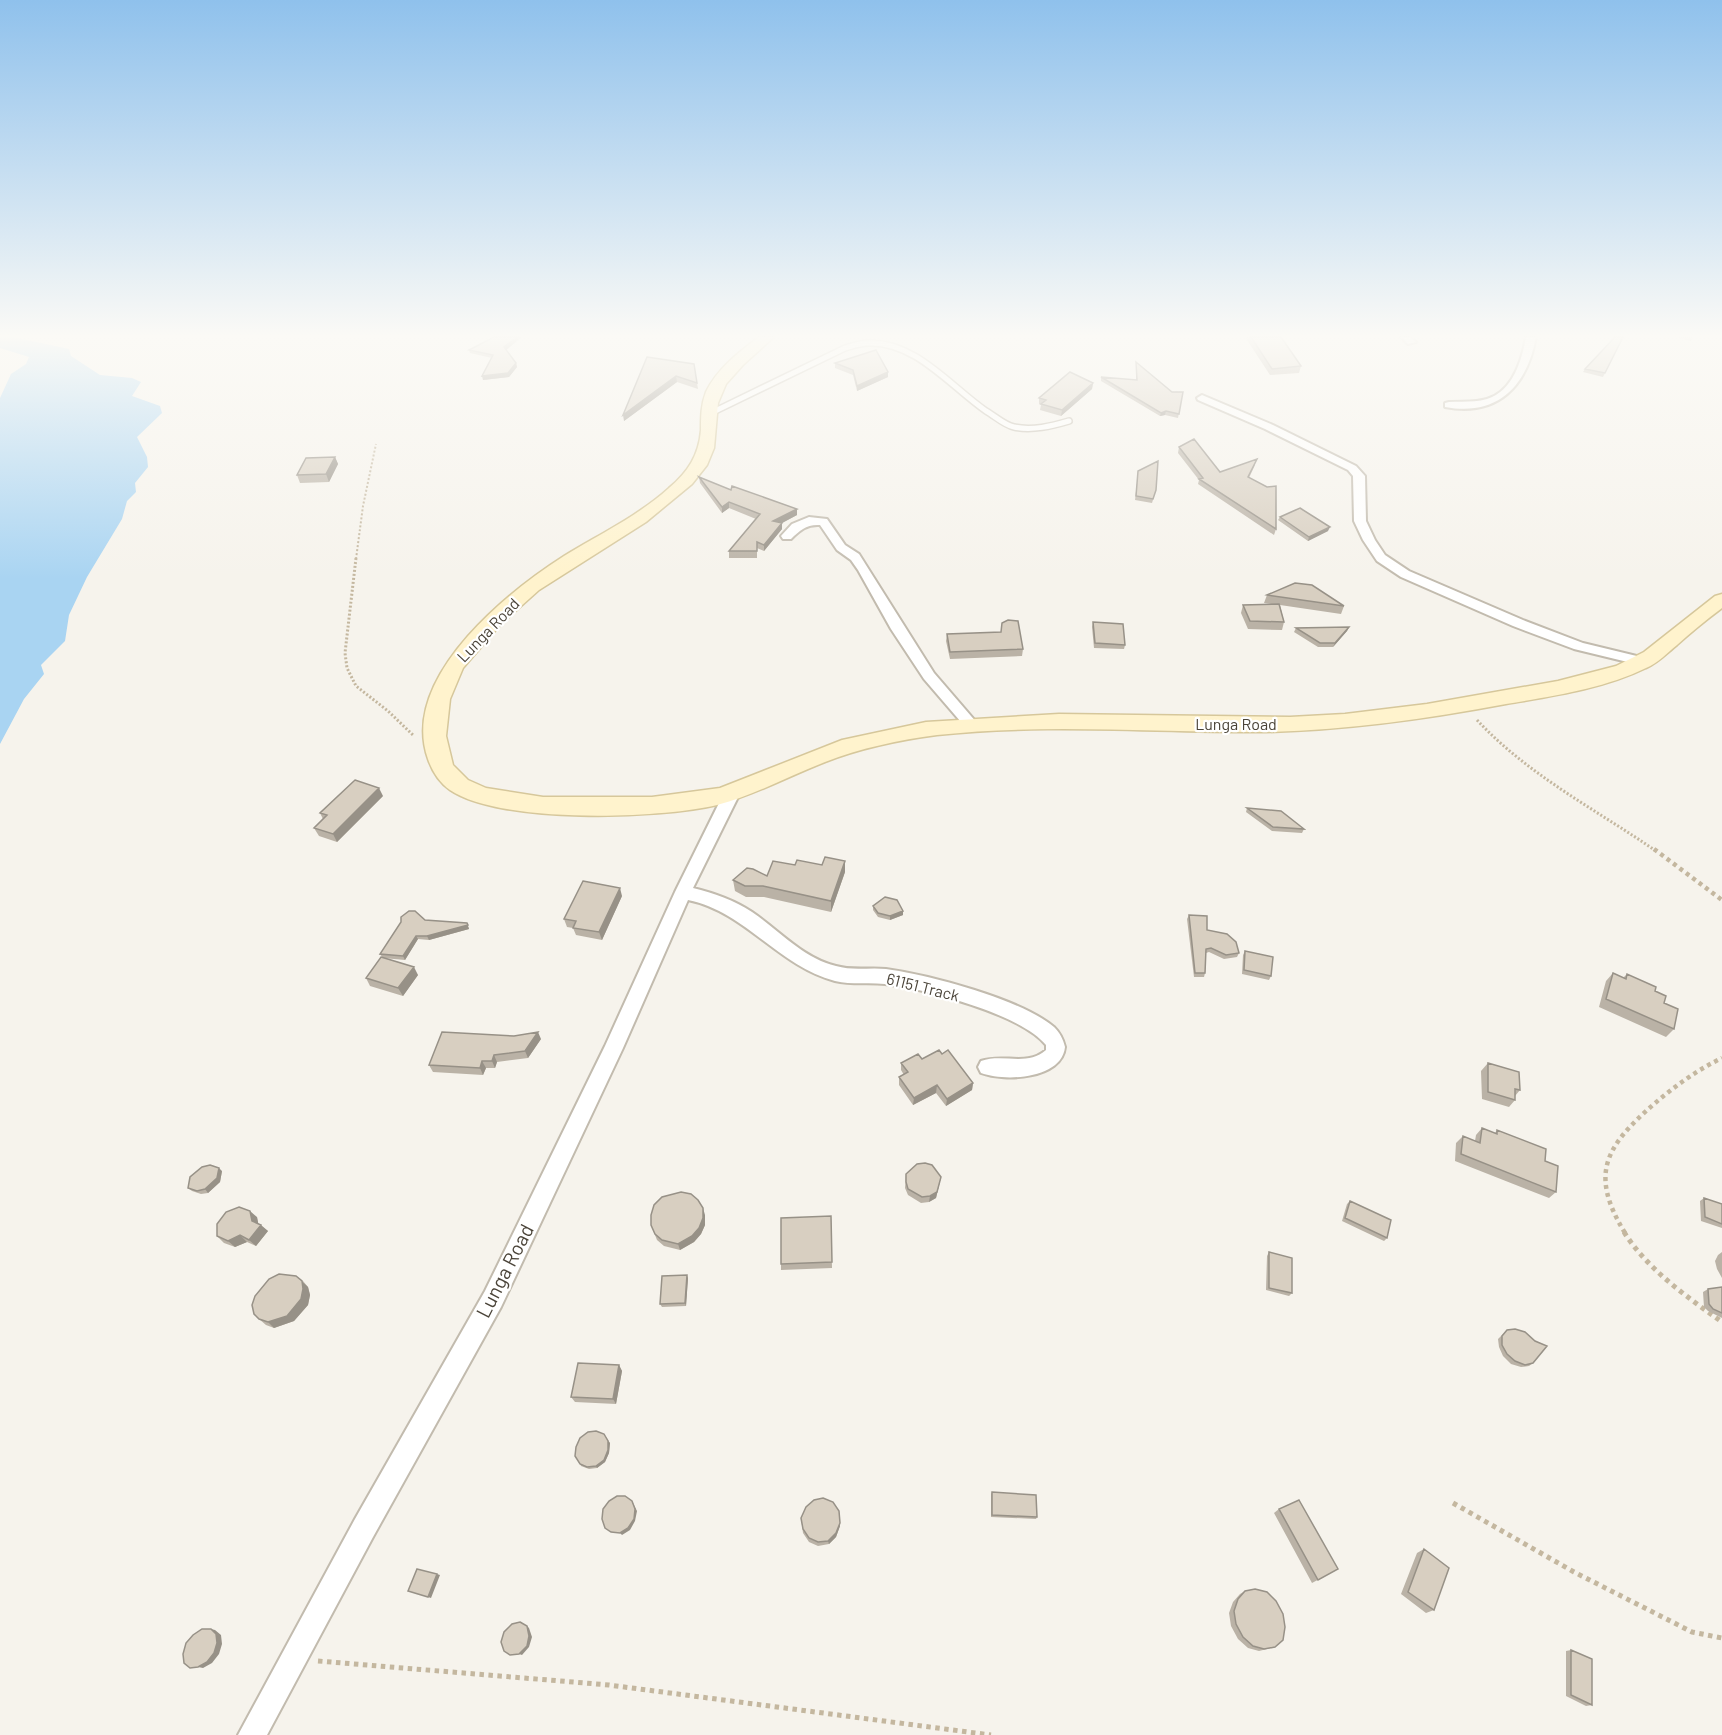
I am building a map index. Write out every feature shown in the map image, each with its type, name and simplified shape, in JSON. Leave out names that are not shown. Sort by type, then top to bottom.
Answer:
[{"type":"street","name":"Lunga Road","points":[[708,418],[708,443],[701,462],[687,480],[646,514],[555,570],[521,596],[477,638],[456,662],[443,687],[436,709],[435,735],[437,757],[447,774],[463,788],[488,797],[584,808],[676,802],[732,793],[855,743],[900,734],[972,726],[1060,721],[1221,725],[1373,720],[1563,688],[1601,678],[1644,662],[1705,611],[1722,600]]},
{"type":"street","points":[[1247,418],[1352,468],[1359,476],[1360,521],[1369,540],[1381,558],[1405,574],[1518,623],[1569,642],[1644,662]]},
{"type":"street","points":[[787,536],[803,522],[823,522],[828,526],[841,548],[855,557],[864,569],[929,676],[972,726]]},
{"type":"street","name":"Lunga Road","points":[[252,1735],[493,1299],[614,1048],[683,892],[732,793]]},
{"type":"street","name":"61151 Track","points":[[683,892],[714,898],[755,923],[787,950],[834,973],[851,976],[891,977],[979,1001],[1044,1030],[1057,1046],[1056,1052],[1049,1060],[1038,1066],[987,1067]]},
{"type":"lane","points":[[996,418],[1011,427],[1049,426],[1069,421]]},
{"type":"path","points":[[376,444],[363,506],[353,581],[345,653],[347,668],[356,686],[388,711],[437,757]]},
{"type":"path","points":[[1465,706],[1500,746],[1532,772],[1684,869],[1722,900]]},
{"type":"path","points":[[1722,1058],[1702,1066],[1639,1117],[1609,1152],[1604,1182],[1612,1212],[1628,1238],[1656,1269],[1722,1322]]},
{"type":"path","points":[[1453,1503],[1574,1572],[1692,1632],[1722,1638]]},
{"type":"path","points":[[293,1659],[609,1685],[991,1735]]},
{"type":"water","points":[[0,418],[157,418],[137,437],[147,457],[148,467],[135,483],[136,492],[127,501],[122,519],[87,577],[69,615],[65,641],[41,665],[44,674],[24,699],[0,744]]},
{"type":"building","points":[[1194,439],[1220,472],[1257,459],[1248,477],[1267,487],[1276,486],[1276,529],[1199,479],[1203,478],[1179,447]]},
{"type":"building","points":[[335,457],[326,474],[297,475],[306,458]]},
{"type":"building","points":[[1158,461],[1156,490],[1153,499],[1136,496],[1138,471]]},
{"type":"building","points":[[699,477],[731,490],[732,486],[797,509],[773,521],[782,523],[764,545],[757,542],[757,551],[729,551],[760,514],[729,502],[722,507]]},
{"type":"building","points":[[1300,508],[1330,527],[1309,537],[1280,517]]},
{"type":"building","points":[[1295,583],[1312,585],[1344,606],[1267,595]]},
{"type":"building","points":[[1279,604],[1284,622],[1250,621],[1243,605]]},
{"type":"building","points":[[1008,620],[1018,621],[1023,649],[950,652],[947,634],[1001,632],[1002,623]]},
{"type":"building","points":[[1093,622],[1123,624],[1125,645],[1095,643]]},
{"type":"building","points":[[1349,627],[1335,643],[1320,643],[1296,628]]},
{"type":"building","points":[[355,780],[379,788],[333,834],[314,828],[327,815],[320,813]]},
{"type":"building","points":[[1247,808],[1281,811],[1304,829],[1273,827]]},
{"type":"building","points":[[825,857],[845,861],[831,901],[763,886],[745,886],[733,880],[747,868],[767,876],[773,861],[795,865],[797,860],[822,865]]},
{"type":"building","points":[[583,881],[620,888],[599,932],[573,928],[576,921],[564,919]]},
{"type":"building","points":[[885,897],[897,900],[903,911],[890,916],[878,913],[873,906]]},
{"type":"building","points":[[409,911],[415,911],[425,920],[467,923],[468,925],[427,936],[416,936],[403,956],[380,954],[401,922],[401,917]]},
{"type":"building","points":[[1189,915],[1207,916],[1207,930],[1227,934],[1236,942],[1239,953],[1226,955],[1211,948],[1206,949],[1205,973],[1195,973]]},
{"type":"building","points":[[1245,951],[1273,957],[1271,976],[1244,970]]},
{"type":"building","points":[[381,957],[414,967],[398,988],[366,978]]},
{"type":"building","points":[[1613,973],[1626,979],[1627,974],[1656,987],[1655,991],[1666,996],[1664,1003],[1678,1009],[1674,1029],[1606,999]]},
{"type":"building","points":[[442,1032],[514,1036],[538,1032],[525,1051],[494,1055],[492,1061],[482,1061],[480,1068],[429,1065]]},
{"type":"building","points":[[939,1050],[942,1054],[948,1050],[973,1083],[947,1099],[937,1085],[914,1098],[899,1077],[908,1072],[901,1063],[918,1054],[922,1059]]},
{"type":"building","points":[[1488,1063],[1519,1072],[1520,1090],[1515,1089],[1515,1100],[1488,1092]]},
{"type":"building","points":[[1482,1128],[1497,1134],[1497,1130],[1546,1149],[1545,1161],[1558,1166],[1556,1192],[1461,1154],[1463,1136],[1480,1143]]},
{"type":"building","points":[[917,1164],[932,1165],[941,1177],[937,1192],[922,1197],[908,1189],[906,1174]]},
{"type":"building","points":[[210,1165],[219,1168],[217,1178],[205,1189],[197,1191],[188,1188],[190,1177],[202,1167]]},
{"type":"building","points":[[681,1192],[691,1194],[698,1200],[703,1208],[703,1218],[699,1228],[692,1236],[678,1244],[662,1240],[655,1234],[651,1225],[651,1215],[654,1205],[662,1197]]},
{"type":"building","points":[[1704,1198],[1722,1204],[1722,1224],[1705,1217]]},
{"type":"building","points":[[1350,1201],[1391,1220],[1387,1238],[1345,1218]]},
{"type":"building","points":[[239,1207],[250,1211],[252,1221],[261,1225],[249,1240],[240,1235],[228,1241],[217,1236],[217,1224],[226,1212]]},
{"type":"building","points":[[831,1216],[832,1262],[781,1264],[781,1218]]},
{"type":"building","points":[[1269,1252],[1292,1258],[1292,1293],[1269,1288]]},
{"type":"building","points":[[279,1274],[296,1276],[302,1281],[301,1299],[287,1316],[268,1322],[259,1319],[254,1314],[252,1305],[255,1296],[269,1279]]},
{"type":"building","points":[[687,1275],[685,1303],[660,1304],[662,1276]]},
{"type":"building","points":[[1722,1287],[1722,1313],[1713,1309],[1709,1304],[1708,1289]]},
{"type":"building","points":[[1515,1329],[1525,1332],[1535,1341],[1547,1346],[1533,1363],[1525,1365],[1515,1361],[1502,1345],[1502,1336],[1507,1330]]},
{"type":"building","points":[[578,1363],[619,1365],[613,1399],[571,1397]]},
{"type":"building","points":[[596,1431],[604,1434],[608,1441],[608,1450],[604,1460],[596,1466],[587,1467],[580,1464],[575,1456],[576,1447],[580,1438],[588,1432]]},
{"type":"building","points":[[992,1492],[1036,1495],[1037,1517],[992,1515]]},
{"type":"building","points":[[617,1496],[625,1496],[632,1501],[635,1509],[634,1519],[628,1528],[620,1533],[611,1532],[605,1528],[602,1519],[603,1509]]},
{"type":"building","points":[[823,1498],[833,1502],[839,1511],[840,1523],[836,1533],[828,1541],[818,1542],[809,1538],[803,1529],[801,1518],[806,1507],[814,1500]]},
{"type":"building","points":[[1299,1500],[1338,1569],[1318,1580],[1279,1509]]},
{"type":"building","points":[[1424,1549],[1449,1568],[1434,1610],[1408,1592]]},
{"type":"building","points":[[417,1569],[437,1574],[428,1597],[408,1591]]},
{"type":"building","points":[[1255,1589],[1267,1592],[1276,1601],[1283,1614],[1285,1627],[1283,1640],[1275,1647],[1264,1649],[1253,1646],[1243,1637],[1236,1624],[1234,1611],[1238,1599],[1245,1591]]},
{"type":"building","points":[[520,1622],[527,1626],[529,1636],[527,1646],[519,1654],[510,1655],[504,1651],[501,1642],[504,1632],[512,1624]]},
{"type":"building","points":[[202,1629],[211,1629],[216,1634],[217,1643],[214,1653],[207,1662],[190,1668],[184,1663],[183,1654],[186,1643]]},
{"type":"building","points":[[1571,1650],[1592,1659],[1592,1705],[1571,1695]]}]
